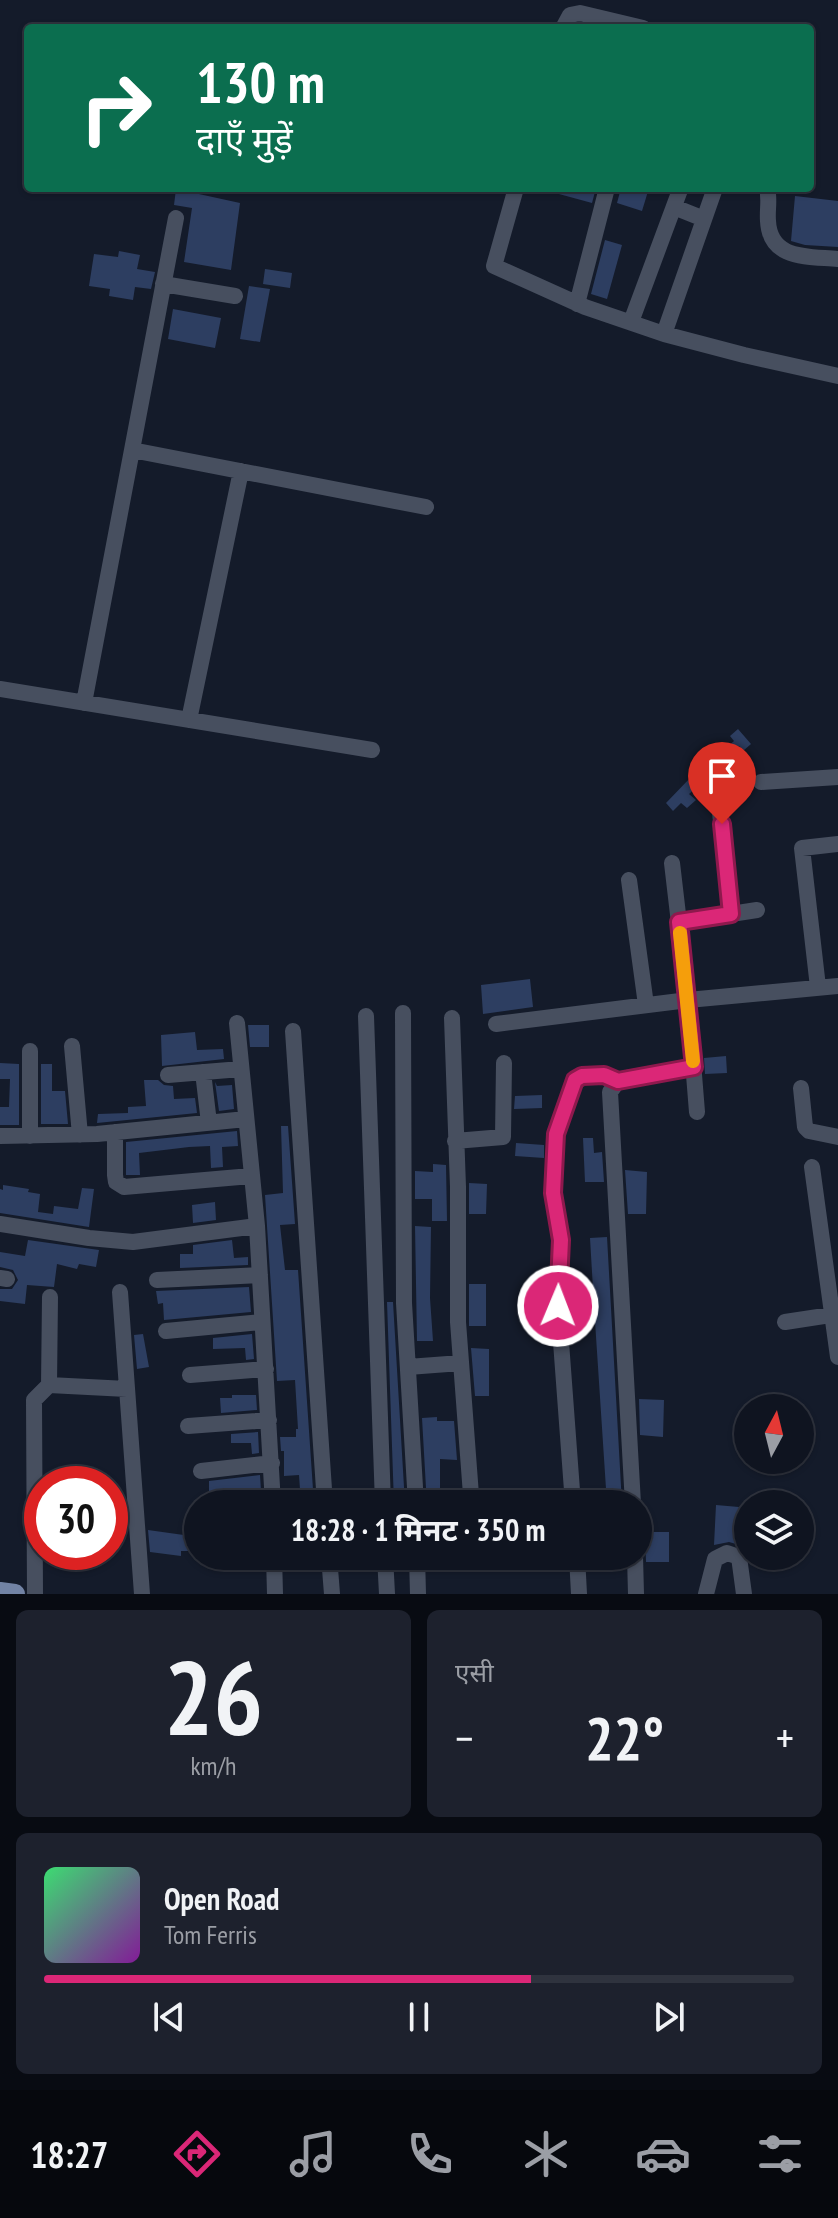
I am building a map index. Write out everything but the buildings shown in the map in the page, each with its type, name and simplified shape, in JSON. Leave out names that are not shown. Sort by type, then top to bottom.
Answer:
[{"type":"main road","points":[[0,1592],[15,1594]]},
{"type":"street","points":[[565,24],[570,15],[580,13],[626,24]]},
{"type":"street","points":[[515,192],[494,266],[577,304],[664,334],[838,376]]},
{"type":"street","points":[[577,304],[606,192]]},
{"type":"street","points":[[631,322],[679,192]]},
{"type":"street","points":[[664,334],[714,192]]},
{"type":"street","points":[[767,192],[769,236],[773,244],[797,255],[838,259]]},
{"type":"street","points":[[674,207],[704,219]]},
{"type":"street","points":[[84,703],[176,218]]},
{"type":"street","points":[[163,284],[235,296]]},
{"type":"street","points":[[132,450],[426,507]]},
{"type":"street","points":[[189,720],[241,471]]},
{"type":"street","points":[[0,689],[372,750]]},
{"type":"street","points":[[761,782],[838,777]]},
{"type":"street","points":[[718,794],[731,914]]},
{"type":"street","points":[[818,987],[802,848],[838,844]]},
{"type":"street","points":[[672,863],[697,1112]]},
{"type":"street","points":[[629,880],[646,1005]]},
{"type":"street","points":[[679,922],[757,910]]},
{"type":"street","points":[[496,1024],[688,1000],[838,986]]},
{"type":"street","points":[[403,1013],[404,1303],[415,1490]]},
{"type":"street","points":[[366,1016],[383,1490]]},
{"type":"street","points":[[452,1018],[458,1187],[458,1322],[471,1490]]},
{"type":"street","points":[[237,1023],[257,1226],[273,1490]]},
{"type":"street","points":[[293,1031],[324,1490]]},
{"type":"street","points":[[72,1046],[80,1135]]},
{"type":"street","points":[[30,1051],[30,1136]]},
{"type":"street","points":[[455,1141],[503,1137],[504,1063]]},
{"type":"street","points":[[572,1490],[557,1288],[561,1240],[553,1193],[556,1134],[575,1080],[582,1076],[604,1075],[618,1081],[694,1067]]},
{"type":"street","points":[[168,1075],[241,1069]]},
{"type":"street","points":[[203,1072],[209,1123]]},
{"type":"street","points":[[618,1081],[610,1092],[632,1490]]},
{"type":"street","points":[[801,1088],[805,1127],[809,1131],[838,1137]]},
{"type":"street","points":[[0,1136],[80,1135],[246,1119]]},
{"type":"street","points":[[115,1132],[116,1182],[124,1187],[251,1176]]},
{"type":"street","points":[[812,1167],[835,1314],[838,1357]]},
{"type":"street","points":[[0,1224],[133,1242],[257,1226]]},
{"type":"street","points":[[157,1280],[260,1275]]},
{"type":"street","points":[[120,1292],[142,1594]]},
{"type":"street","points":[[49,1385],[50,1297]]},
{"type":"street","points":[[785,1322],[835,1314]]},
{"type":"street","points":[[166,1331],[262,1322]]},
{"type":"street","points":[[408,1367],[461,1363]]},
{"type":"street","points":[[190,1375],[266,1369]]},
{"type":"street","points":[[35,1594],[34,1400],[49,1385],[127,1389]]},
{"type":"street","points":[[188,1426],[269,1420]]},
{"type":"street","points":[[201,1471],[272,1463]]},
{"type":"street","points":[[706,1594],[715,1559],[727,1553],[739,1557],[744,1594]]},
{"type":"street","points":[[274,1570],[275,1594]]},
{"type":"street","points":[[330,1570],[332,1594]]},
{"type":"street","points":[[386,1570],[387,1594]]},
{"type":"street","points":[[417,1570],[418,1594]]},
{"type":"street","points":[[578,1570],[579,1594]]},
{"type":"street","points":[[635,1570],[636,1594]]},
{"type":"slow traffic","points":[[680,933],[693,1061]]},
{"type":"route","points":[[558,1306],[561,1240],[553,1193],[556,1134],[561,1118],[575,1080],[582,1076],[604,1075],[618,1081],[694,1067],[679,922],[731,914],[722,824]]}]
